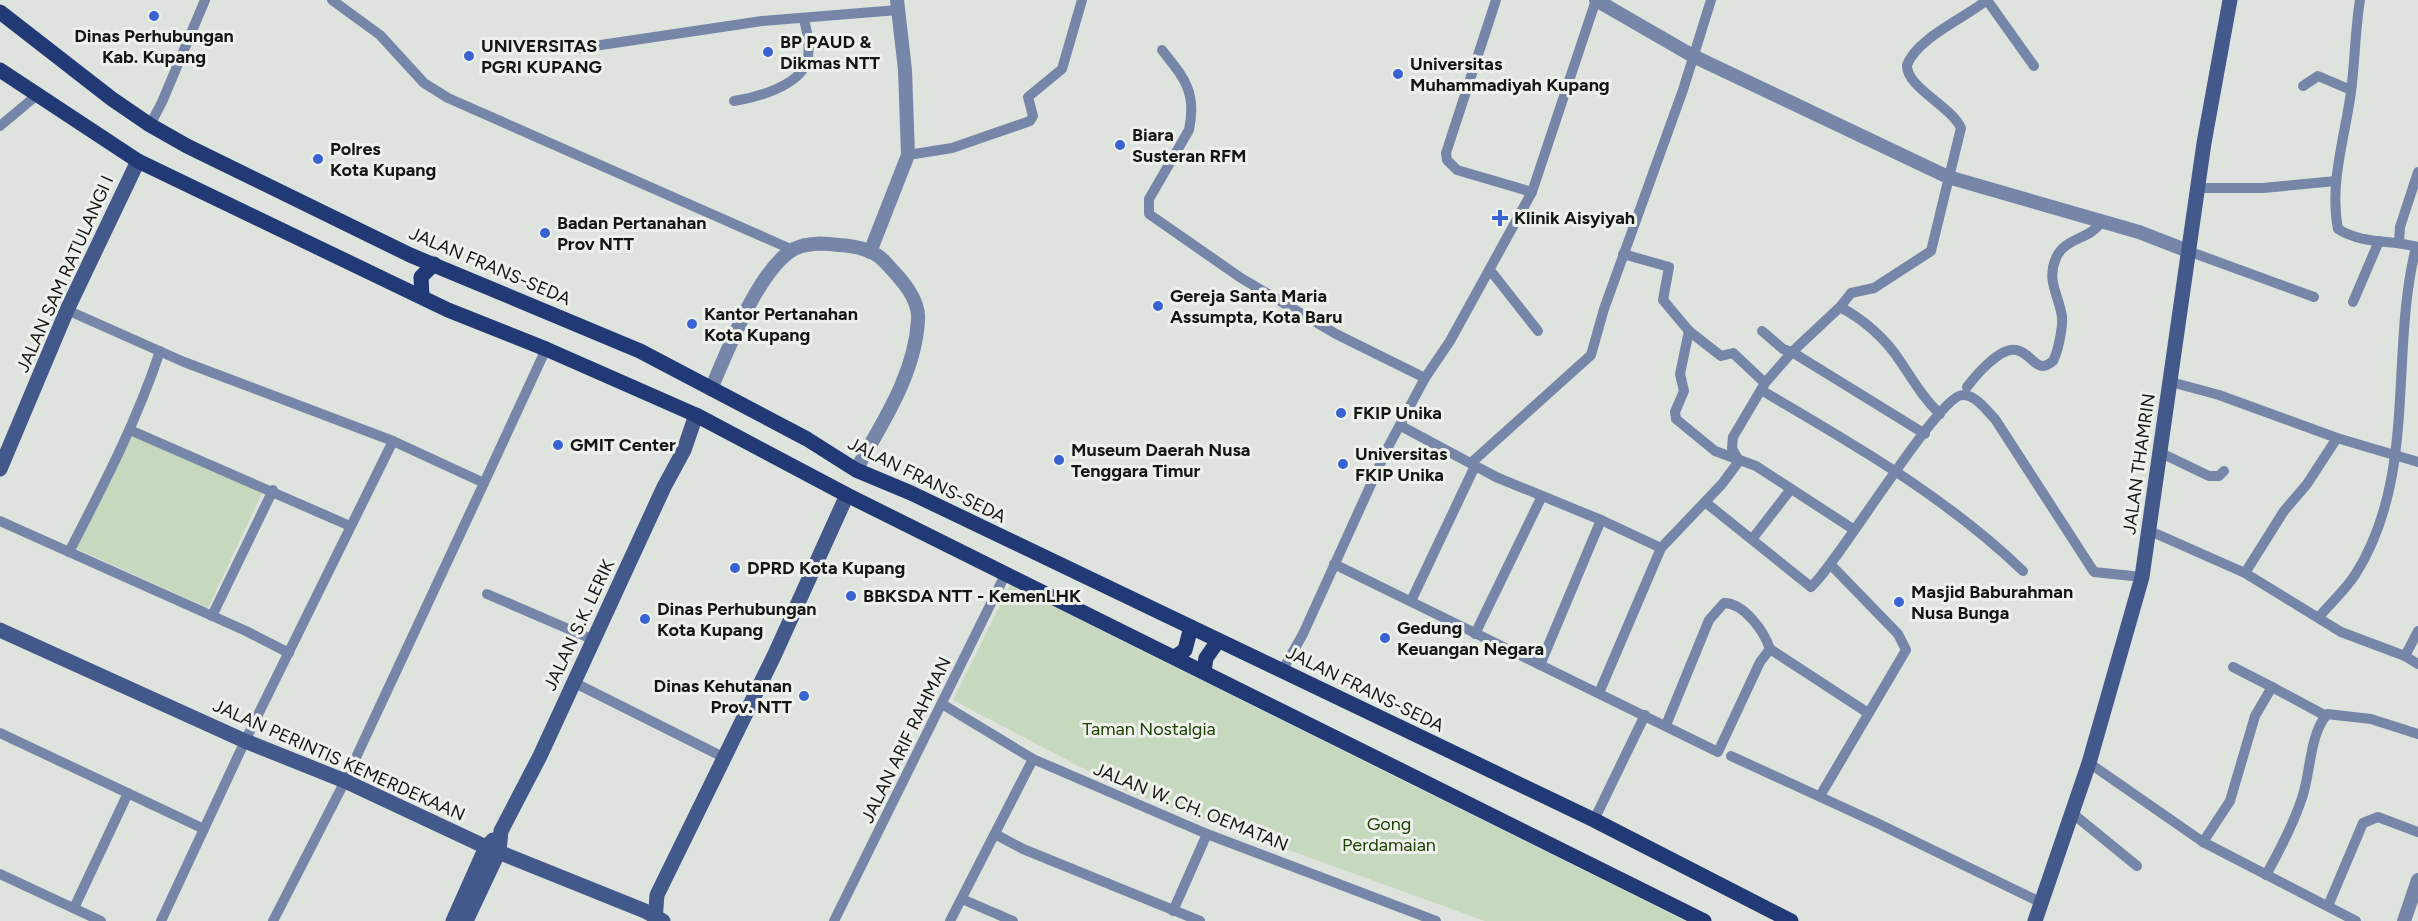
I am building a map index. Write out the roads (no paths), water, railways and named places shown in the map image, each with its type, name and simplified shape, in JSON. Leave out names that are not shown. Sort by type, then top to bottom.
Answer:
[{"type":"main road","name":"JALAN THAMRIN","points":[[2035,921],[2089,763],[2142,577],[2188,251],[2230,0]]},
{"type":"main road","name":"JALAN FRANS-SEDA","points":[[0,12],[59,60],[150,125],[411,255],[504,296],[640,351],[807,439],[856,470],[911,494],[1594,820],[1791,921]]},
{"type":"main road","points":[[0,70],[138,161],[448,310],[546,349],[696,415],[847,495],[1704,921]]},
{"type":"main road","name":"JALAN SAM RATULANGI I","points":[[0,469],[5,443],[138,161]]},
{"type":"main road","points":[[399,285],[412,273],[414,267],[411,255]]},
{"type":"main road","points":[[422,296],[421,277],[434,264]]},
{"type":"main road","name":"JALAN S.K. LERIK","points":[[493,849],[540,756],[664,487],[684,450],[696,415]]},
{"type":"main road","points":[[652,918],[657,895],[847,495]]},
{"type":"main road","points":[[1175,657],[1185,650],[1191,627]]},
{"type":"main road","name":"JALAN PERINTIS KEMERDEKAAN","points":[[0,630],[245,741],[345,782],[652,918]]},
{"type":"main road","points":[[1204,671],[1206,658],[1218,641]]},
{"type":"main road","points":[[453,921],[493,849]]},
{"type":"main road","points":[[466,921],[493,849]]},
{"type":"street","points":[[150,125],[205,0]]},
{"type":"street","points":[[332,0],[380,36],[424,83],[448,98],[497,117],[594,163],[793,250]]},
{"type":"street","points":[[908,154],[952,148],[1030,121],[1033,116],[1028,98],[1058,73],[1064,64],[1082,0]]},
{"type":"street","points":[[1496,0],[1446,153],[1447,160],[1457,170],[1532,192]]},
{"type":"street","points":[[1282,671],[1303,634],[1388,448],[1425,378],[1450,341],[1532,192],[1596,0],[1693,56],[1948,177],[2139,232],[2314,297]]},
{"type":"street","points":[[1411,601],[1473,465],[1591,355],[1623,254],[1711,0]]},
{"type":"street","points":[[2319,617],[2362,563],[2391,491],[2397,458],[2405,293],[2417,247],[2399,242],[2354,239],[2338,229],[2334,211],[2336,182],[2351,90],[2355,28],[2360,0]]},
{"type":"street","points":[[1739,461],[1732,448],[1733,437],[1763,387],[1792,352],[1840,307],[1851,293],[1874,288],[1930,253],[1961,128],[1954,116],[1910,78],[1907,65],[1911,57],[1940,32],[1984,1],[2034,66]]},
{"type":"street","points":[[574,49],[762,21],[804,18],[898,5],[908,154],[870,252]]},
{"type":"street","points":[[734,101],[766,94],[792,79],[805,66],[808,48],[804,18]]},
{"type":"street","points":[[1162,50],[1187,82],[1191,118],[1189,130],[1149,199],[1148,211],[1154,220],[1241,278],[1336,334],[1425,378]]},
{"type":"street","points":[[2304,86],[2318,76],[2351,90]]},
{"type":"street","points":[[0,126],[37,95]]},
{"type":"street","points":[[2399,242],[2400,227],[2418,171]]},
{"type":"street","points":[[2199,188],[2263,188],[2336,182]]},
{"type":"street","points":[[1967,387],[1993,359],[2012,350],[2022,352],[2038,366],[2046,366],[2053,361],[2059,336],[2063,331],[2062,314],[2052,283],[2055,260],[2072,241],[2094,232],[2101,222]]},
{"type":"street","points":[[2353,302],[2379,242]]},
{"type":"street","points":[[711,389],[760,288],[773,269],[793,250],[806,244],[824,244],[870,252],[883,259],[914,298],[919,318],[912,355],[896,398],[856,470]]},
{"type":"street","points":[[1623,254],[1669,267],[1662,298],[1689,331],[1721,356],[1733,353],[1763,387],[1898,471],[1983,533],[2023,571]]},
{"type":"street","points":[[1490,270],[1538,331]]},
{"type":"street","points":[[1840,307],[1865,324],[1886,344],[1922,395],[1940,414]]},
{"type":"street","points":[[67,310],[160,351],[393,441],[484,483]]},
{"type":"street","points":[[1689,331],[1680,374],[1684,391],[1675,412],[1676,419],[1715,452],[1756,466],[1853,529]]},
{"type":"street","points":[[1762,331],[1783,349],[1792,352],[1924,434]]},
{"type":"street","points":[[273,921],[345,782],[546,349]]},
{"type":"street","points":[[69,552],[146,395],[160,351]]},
{"type":"street","points":[[2171,382],[2219,395],[2397,458],[2418,462]]},
{"type":"street","points":[[1705,502],[1753,538],[1809,586],[1831,565],[1853,529],[1940,414],[1957,396],[1966,395],[1975,399],[1995,419],[2094,572],[2142,577]]},
{"type":"street","points":[[1401,426],[1473,465],[1661,548]]},
{"type":"street","points":[[130,430],[273,490],[350,526]]},
{"type":"street","points":[[2245,573],[2284,511],[2307,484],[2337,438]]},
{"type":"street","points":[[161,921],[245,741],[393,441]]},
{"type":"street","points":[[2161,453],[2209,476],[2219,476],[2224,471]]},
{"type":"street","points":[[1599,693],[1661,548],[1705,502],[1739,461]]},
{"type":"street","points":[[1753,538],[1791,489]]},
{"type":"street","points":[[212,616],[273,490]]},
{"type":"street","points":[[1475,634],[1542,496]]},
{"type":"street","points":[[1540,665],[1601,520]]},
{"type":"street","points":[[0,521],[212,616],[288,653]]},
{"type":"street","points":[[2150,531],[2245,573],[2341,632],[2405,656],[2418,664]]},
{"type":"street","points":[[1334,564],[1718,752],[1760,662],[1770,649]]},
{"type":"street","points":[[1820,796],[1868,713],[1875,706],[1906,647],[1898,634],[1831,565]]},
{"type":"street","name":"JALAN ARIF RAHMAN","points":[[834,921],[1006,573]]},
{"type":"street","points":[[487,594],[594,640]]},
{"type":"street","points":[[1666,725],[1709,620],[1724,603],[1734,605],[1763,632],[1770,649],[1868,713]]},
{"type":"street","points":[[2405,656],[2418,631]]},
{"type":"street","points":[[2233,667],[2326,716]]},
{"type":"street","points":[[573,682],[724,758]]},
{"type":"street","points":[[2203,842],[2230,801],[2255,716],[2272,687]]},
{"type":"street","name":"JALAN W. CH. OEMATAN","points":[[942,704],[1033,759],[1207,834],[1422,919],[1437,921]]},
{"type":"street","points":[[2266,875],[2286,838],[2302,798],[2319,728],[2330,712],[2371,719],[2418,734]]},
{"type":"street","points":[[1594,820],[1645,715]]},
{"type":"street","points":[[0,733],[204,829]]},
{"type":"street","points":[[1731,756],[1820,796],[2042,903]]},
{"type":"street","points":[[950,921],[1033,759]]},
{"type":"street","points":[[2089,763],[2203,842],[2356,921]]},
{"type":"street","points":[[74,908],[128,793]]},
{"type":"street","points":[[2072,813],[2137,866]]},
{"type":"street","points":[[2328,906],[2363,823],[2378,817],[2418,832]]},
{"type":"street","points":[[995,834],[1023,849],[1200,921]]},
{"type":"street","points":[[1173,911],[1207,834]]},
{"type":"street","points":[[0,874],[101,921]]},
{"type":"street","points":[[2404,921],[2418,880]]},
{"type":"street","points":[[962,899],[1013,921]]},
{"type":"place","name":"Dinas Perhubungan Kab. Kupang","points":[[154,16]]},
{"type":"place","name":"BP PAUD & Dikmas NTT","points":[[768,52]]},
{"type":"place","name":"UNIVERSITAS PGRI KUPANG","points":[[469,56]]},
{"type":"place","name":"Universitas Muhammadiyah Kupang","points":[[1398,74]]},
{"type":"place","name":"Biara Susteran RFM","points":[[1120,145]]},
{"type":"place","name":"Polres Kota Kupang","points":[[318,159]]},
{"type":"place","name":"Klinik Aisyiyah","points":[[1500,218]]},
{"type":"place","name":"Badan Pertanahan Prov NTT","points":[[545,233]]},
{"type":"place","name":"Gereja Santa Maria Assumpta, Kota Baru","points":[[1158,306]]},
{"type":"place","name":"Kantor Pertanahan Kota Kupang","points":[[692,324]]},
{"type":"place","name":"FKIP Unika","points":[[1341,413]]},
{"type":"place","name":"GMIT Center","points":[[558,445]]},
{"type":"place","name":"Museum Daerah Nusa Tenggara Timur","points":[[1059,460]]},
{"type":"place","name":"Universitas FKIP Unika","points":[[1343,464]]},
{"type":"place","name":"DPRD Kota Kupang","points":[[735,568]]},
{"type":"place","name":"BBKSDA NTT - KemenLHK","points":[[851,596]]},
{"type":"place","name":"Masjid Baburahman Nusa Bunga","points":[[1899,602]]},
{"type":"place","name":"Dinas Perhubungan Kota Kupang","points":[[645,619]]},
{"type":"place","name":"Gedung Keuangan Negara","points":[[1385,638]]},
{"type":"place","name":"Dinas Kehutanan Prov. NTT","points":[[804,696]]},
{"type":"park label","name":"Taman Nostalgia","points":[[1149,729]]},
{"type":"park label","name":"Gong Perdamaian","points":[[1389,834]]}]
